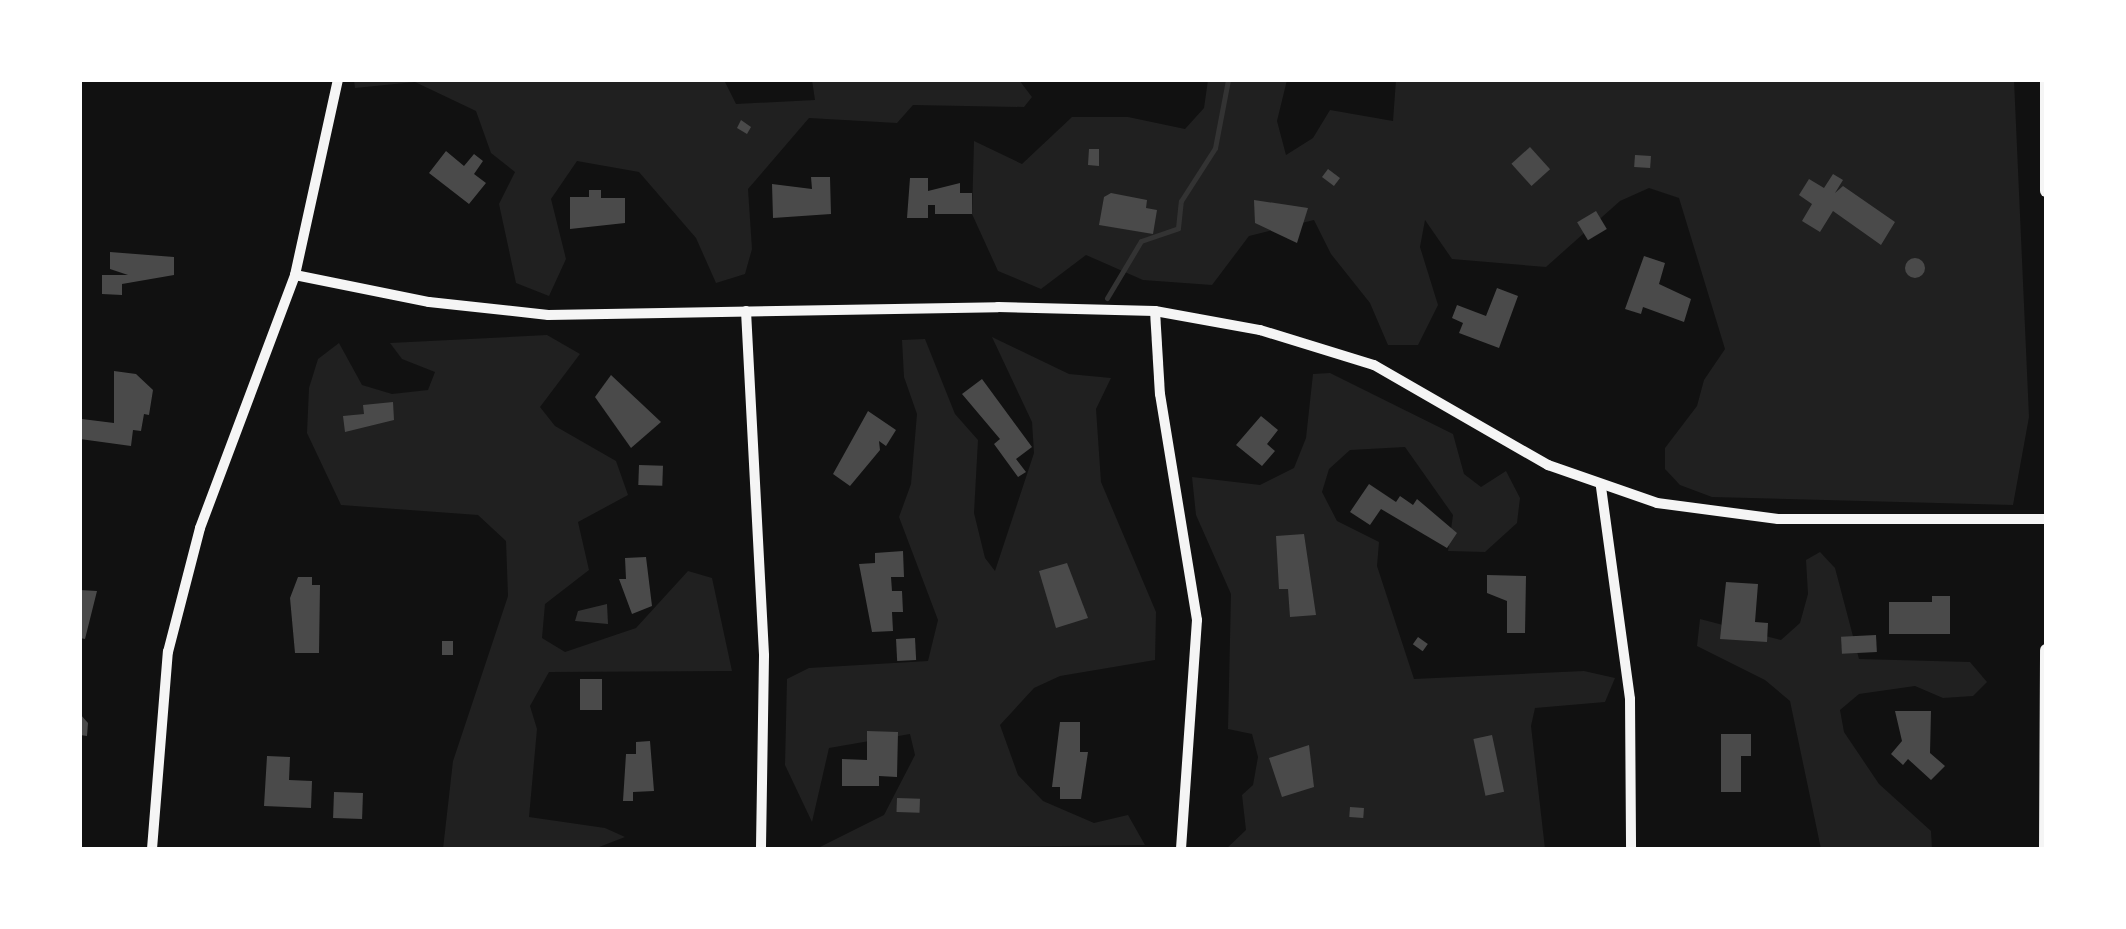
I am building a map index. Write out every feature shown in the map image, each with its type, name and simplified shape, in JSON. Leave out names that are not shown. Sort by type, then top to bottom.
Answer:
[{"type":"street","points":[[152,849],[168,652],[200,528],[295,275],[338,80]]},
{"type":"street","points":[[2046,80],[2046,191]]},
{"type":"street","points":[[295,275],[440,303],[548,315],[746,310],[1155,311],[1260,330],[1374,365],[1524,454],[1601,487],[1683,508],[1778,519],[2046,519]]},
{"type":"street","points":[[746,310],[764,656],[761,849]]},
{"type":"street","points":[[1155,311],[1160,394],[1197,620],[1180,849]]},
{"type":"street","points":[[1601,487],[1628,671],[1632,849]]},
{"type":"street","points":[[2045,849],[2046,650]]},
{"type":"shaded area","points":[[354,80],[724,80],[736,104],[815,100],[812,80],[1019,80],[1032,97],[1024,107],[913,105],[897,123],[809,118],[748,189],[752,249],[745,274],[716,283],[696,238],[639,172],[577,161],[551,199],[566,259],[549,296],[516,283],[499,204],[515,172],[491,153],[476,111],[415,82],[355,88]]},
{"type":"shaded area","points":[[1208,80],[1287,80],[1277,121],[1286,155],[1313,138],[1330,110],[1393,121],[1396,80],[2014,80],[2029,417],[2013,505],[1712,497],[1680,485],[1665,469],[1665,448],[1697,406],[1704,380],[1725,349],[1679,198],[1649,188],[1620,201],[1546,267],[1452,259],[1425,220],[1420,247],[1438,305],[1418,345],[1388,345],[1370,303],[1331,254],[1314,220],[1249,236],[1212,285],[1143,280],[1086,255],[1041,289],[998,271],[972,214],[974,141],[1022,164],[1072,117],[1128,117],[1185,129],[1204,108]]},
{"type":"shaded area","points":[[547,335],[580,354],[540,407],[555,426],[616,461],[628,495],[578,522],[589,570],[545,604],[542,638],[565,652],[636,628],[688,571],[712,578],[732,671],[549,672],[530,706],[537,729],[529,817],[605,828],[625,837],[594,849],[443,849],[453,761],[508,596],[506,541],[478,515],[341,505],[307,433],[309,388],[318,359],[339,343],[362,385],[392,394],[428,390],[435,372],[402,359],[390,343]]},
{"type":"shaded area","points":[[992,337],[1069,374],[1111,378],[1096,409],[1101,482],[1156,612],[1155,660],[1060,676],[1034,688],[1000,725],[1018,775],[1043,801],[1094,823],[1128,815],[1145,845],[816,849],[884,815],[915,755],[910,734],[829,748],[812,822],[785,765],[787,679],[809,668],[928,661],[938,620],[899,517],[911,484],[917,414],[904,377],[902,340],[925,339],[955,414],[978,440],[974,513],[985,558],[995,571],[1034,453],[1032,422]]},
{"type":"shaded area","points":[[1330,373],[1453,434],[1464,474],[1481,487],[1506,471],[1520,498],[1517,523],[1485,552],[1448,551],[1453,515],[1405,447],[1350,450],[1329,469],[1322,492],[1337,521],[1379,542],[1377,566],[1414,679],[1584,671],[1615,678],[1605,702],[1535,708],[1531,726],[1545,849],[1226,849],[1246,830],[1242,795],[1253,785],[1258,757],[1252,734],[1228,729],[1231,594],[1196,515],[1192,477],[1260,485],[1294,468],[1306,438],[1313,374]]},
{"type":"shaded area","points":[[1820,552],[1835,568],[1859,659],[1970,662],[1987,682],[1973,696],[1943,698],[1915,686],[1859,694],[1840,710],[1844,732],[1879,784],[1931,831],[1932,849],[1821,849],[1790,701],[1765,680],[1697,646],[1700,619],[1781,640],[1800,623],[1808,594],[1806,560]]},
{"type":"shaded area","points":[[607,604],[608,624],[575,621],[578,611]]},
{"type":"building","points":[[741,120],[751,127],[747,134],[737,128]]},
{"type":"building","points":[[1530,147],[1550,169],[1531,186],[1511,164]]},
{"type":"building","points":[[1089,149],[1099,149],[1099,166],[1088,165]]},
{"type":"building","points":[[446,151],[464,166],[474,154],[483,161],[474,174],[486,183],[469,204],[429,173]]},
{"type":"building","points":[[1635,155],[1651,156],[1650,168],[1634,167]]},
{"type":"building","points":[[1328,169],[1340,178],[1334,186],[1322,177]]},
{"type":"building","points":[[1833,174],[1843,180],[1835,193],[1843,186],[1895,222],[1881,245],[1833,211],[1820,232],[1802,221],[1812,204],[1799,195],[1809,179],[1824,188]]},
{"type":"building","points":[[811,177],[830,177],[831,214],[773,218],[772,184],[812,189]]},
{"type":"building","points":[[910,178],[928,178],[928,191],[960,183],[960,193],[972,193],[972,214],[935,214],[935,205],[928,205],[928,218],[907,218]]},
{"type":"building","points":[[589,190],[601,190],[601,198],[625,198],[625,223],[570,229],[570,197],[589,197]]},
{"type":"building","points":[[1111,193],[1147,200],[1146,208],[1157,210],[1153,234],[1099,225],[1104,197]]},
{"type":"building","points":[[1254,200],[1308,208],[1297,243],[1255,223]]},
{"type":"building","points":[[1596,211],[1607,229],[1588,240],[1577,222]]},
{"type":"building","points":[[110,252],[174,257],[174,275],[122,284],[122,295],[102,294],[102,275],[128,275],[110,269]]},
{"type":"building","points":[[1644,256],[1665,263],[1659,284],[1691,299],[1684,322],[1643,307],[1641,314],[1625,309]]},
{"type":"building","points":[[1911,258],[1919,258],[1925,268],[1919,278],[1911,278],[1905,272],[1905,264]]},
{"type":"building","points":[[1497,288],[1518,296],[1499,348],[1459,333],[1463,323],[1452,318],[1457,305],[1486,316]]},
{"type":"building","points":[[114,371],[136,374],[153,390],[149,415],[144,414],[141,431],[133,430],[131,446],[80,439],[82,419],[114,423]]},
{"type":"building","points":[[611,375],[661,422],[631,448],[595,397]]},
{"type":"building","points":[[982,379],[1032,447],[1016,459],[1026,472],[1018,477],[994,444],[1000,439],[962,394]]},
{"type":"building","points":[[393,402],[394,420],[345,432],[343,416],[364,414],[363,405]]},
{"type":"building","points":[[868,411],[896,430],[886,446],[879,441],[880,450],[850,486],[833,474]]},
{"type":"building","points":[[1261,416],[1278,430],[1267,444],[1275,451],[1262,466],[1236,445]]},
{"type":"building","points":[[639,465],[663,466],[662,486],[638,485]]},
{"type":"building","points":[[1369,484],[1396,502],[1400,496],[1413,505],[1417,499],[1457,533],[1447,548],[1381,509],[1370,525],[1350,512]]},
{"type":"building","points":[[1304,534],[1316,615],[1290,617],[1288,589],[1279,589],[1276,536]]},
{"type":"building","points":[[903,551],[904,577],[891,577],[892,591],[902,591],[903,612],[892,612],[893,631],[872,632],[859,564],[875,563],[875,553]]},
{"type":"building","points":[[646,557],[652,606],[632,614],[619,579],[626,579],[625,558]]},
{"type":"building","points":[[1067,563],[1088,618],[1056,628],[1039,571]]},
{"type":"building","points":[[1487,575],[1526,576],[1525,633],[1507,633],[1507,601],[1487,593]]},
{"type":"building","points":[[298,577],[312,577],[312,585],[320,585],[319,653],[295,653],[290,598]]},
{"type":"building","points":[[1726,582],[1758,584],[1755,622],[1768,623],[1767,642],[1720,639]]},
{"type":"building","points":[[80,590],[97,591],[85,639],[80,638]]},
{"type":"building","points":[[1932,596],[1950,596],[1950,634],[1889,634],[1889,602],[1932,602]]},
{"type":"building","points":[[1876,635],[1877,652],[1842,654],[1841,637]]},
{"type":"building","points":[[1418,637],[1428,644],[1423,651],[1413,644]]},
{"type":"building","points":[[915,638],[916,660],[897,661],[896,639]]},
{"type":"building","points":[[442,641],[453,641],[453,655],[442,655]]},
{"type":"building","points":[[580,679],[602,679],[602,710],[580,710]]},
{"type":"building","points":[[1895,711],[1931,711],[1930,753],[1945,766],[1931,780],[1908,759],[1903,765],[1891,754],[1902,741]]},
{"type":"building","points":[[80,714],[88,723],[87,736],[80,735]]},
{"type":"building","points":[[1060,722],[1080,722],[1080,752],[1088,752],[1081,799],[1060,799],[1060,787],[1052,787]]},
{"type":"building","points":[[867,731],[898,732],[897,777],[879,776],[879,786],[842,786],[842,759],[867,760]]},
{"type":"building","points":[[1721,734],[1751,734],[1751,756],[1741,756],[1741,792],[1721,792]]},
{"type":"building","points":[[1492,735],[1504,792],[1485,796],[1473,739]]},
{"type":"building","points":[[650,741],[654,791],[633,792],[633,801],[623,801],[626,754],[636,754],[636,742]]},
{"type":"building","points":[[1309,745],[1314,787],[1282,797],[1269,758]]},
{"type":"building","points":[[267,756],[290,757],[289,780],[312,781],[311,808],[264,806]]},
{"type":"building","points":[[334,792],[363,793],[362,819],[333,818]]},
{"type":"building","points":[[897,798],[920,799],[919,813],[897,812]]},
{"type":"building","points":[[1350,807],[1364,808],[1363,818],[1349,817]]},
{"type":"waterway","points":[[1107,298],[1141,241],[1178,228],[1181,201],[1215,148],[1228,80]]}]
